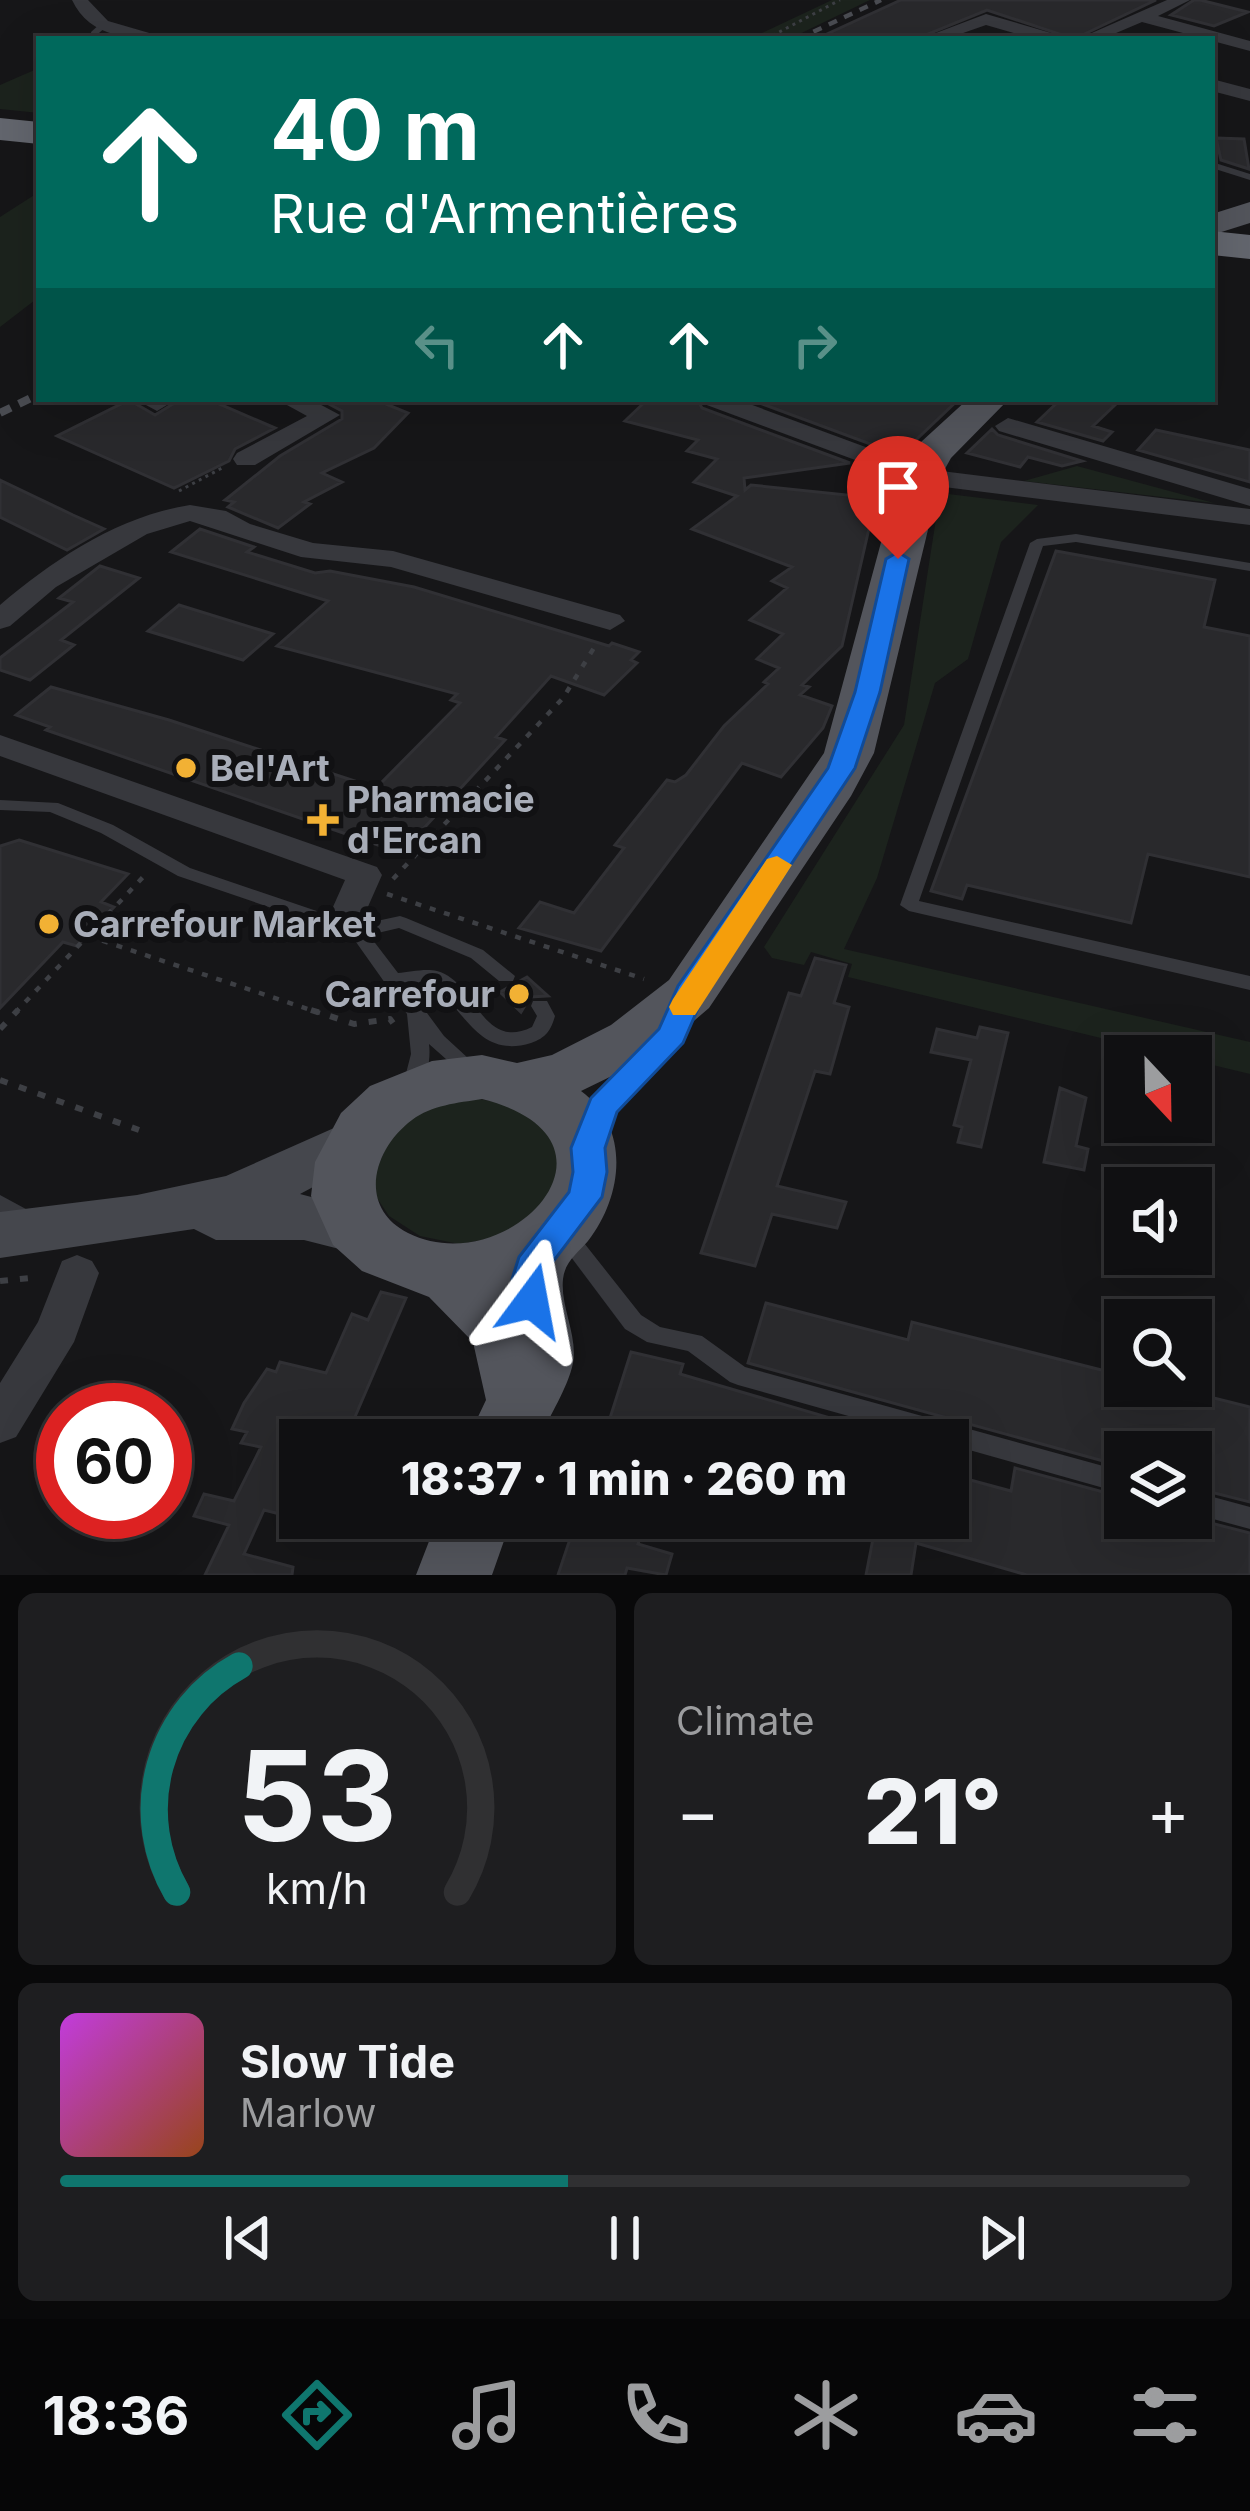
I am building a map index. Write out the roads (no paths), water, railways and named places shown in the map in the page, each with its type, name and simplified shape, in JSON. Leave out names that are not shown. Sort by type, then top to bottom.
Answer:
[{"type":"highway","points":[[0,117],[36,121]]},
{"type":"highway","points":[[0,129],[36,133]]},
{"type":"highway","points":[[1215,243],[1250,247]]},
{"type":"highway","points":[[1215,257],[1250,261]]},
{"type":"main road","points":[[1215,220],[1250,208]]},
{"type":"main road","points":[[588,1148],[609,1098],[667,1042],[689,994],[825,796],[849,753],[920,476],[935,452],[999,412]]},
{"type":"main road","points":[[363,1232],[344,1194],[343,1167],[352,1141],[416,1067],[453,1078],[566,1076],[602,1061],[652,1028],[689,994]]},
{"type":"main road","points":[[502,1080],[560,1105],[578,1124],[588,1148],[590,1172],[584,1197],[552,1238],[530,1279],[539,1361],[512,1419]]},
{"type":"main road","points":[[43,1233],[187,1207],[274,1184],[352,1141]]},
{"type":"main road","points":[[43,1233],[290,1215],[363,1232],[394,1255],[435,1268],[482,1300],[503,1330],[517,1377],[509,1419]]},
{"type":"main road","points":[[435,1268],[484,1268],[552,1238]]},
{"type":"main road","points":[[454,1575],[467,1539]]},
{"type":"street","points":[[80,0],[100,32],[135,36]]},
{"type":"street","points":[[1094,36],[1182,0]]},
{"type":"street","points":[[935,36],[987,9],[1046,36]]},
{"type":"street","points":[[1142,17],[1213,36]]},
{"type":"street","points":[[1215,37],[1250,46]]},
{"type":"street","points":[[1215,86],[1249,95]]},
{"type":"street","points":[[246,459],[327,415],[295,402]]},
{"type":"street","points":[[721,402],[920,476],[1250,517]]},
{"type":"street","points":[[999,412],[1250,498]]},
{"type":"street","points":[[0,620],[46,581],[136,528],[190,513],[216,517],[240,530],[311,550],[393,559],[610,621]]},
{"type":"street","points":[[0,745],[365,875],[350,929]]},
{"type":"street","points":[[0,1423],[58,1328],[43,1233]]},
{"type":"lane","points":[[1215,166],[1250,177]]},
{"type":"lane","points":[[1250,567],[1076,538],[1037,543],[909,905],[1250,983]]},
{"type":"lane","points":[[0,805],[52,807],[107,829],[159,860],[350,929],[400,922],[477,954],[506,976]]},
{"type":"lane","points":[[350,929],[445,1048],[502,1080]]},
{"type":"lane","points":[[394,980],[435,976],[454,991],[480,1028],[510,1039],[530,1037],[542,1029],[546,1016],[540,1006]]},
{"type":"lane","points":[[413,1011],[416,1067]]},
{"type":"lane","points":[[552,1238],[633,1322],[655,1335],[694,1343],[737,1375],[1104,1478]]},
{"type":"lane","points":[[1212,1508],[1250,1518]]},
{"type":"railway","points":[[804,36],[881,0]]},
{"type":"railway","points":[[0,413],[36,395]]},
{"type":"place","name":"Bel'Art","points":[[186,768]]},
{"type":"place","name":"Pharmacie d'Ercan","points":[[323,820]]},
{"type":"place","name":"Carrefour Market","points":[[49,924]]},
{"type":"place","name":"Carrefour","points":[[519,994]]}]
